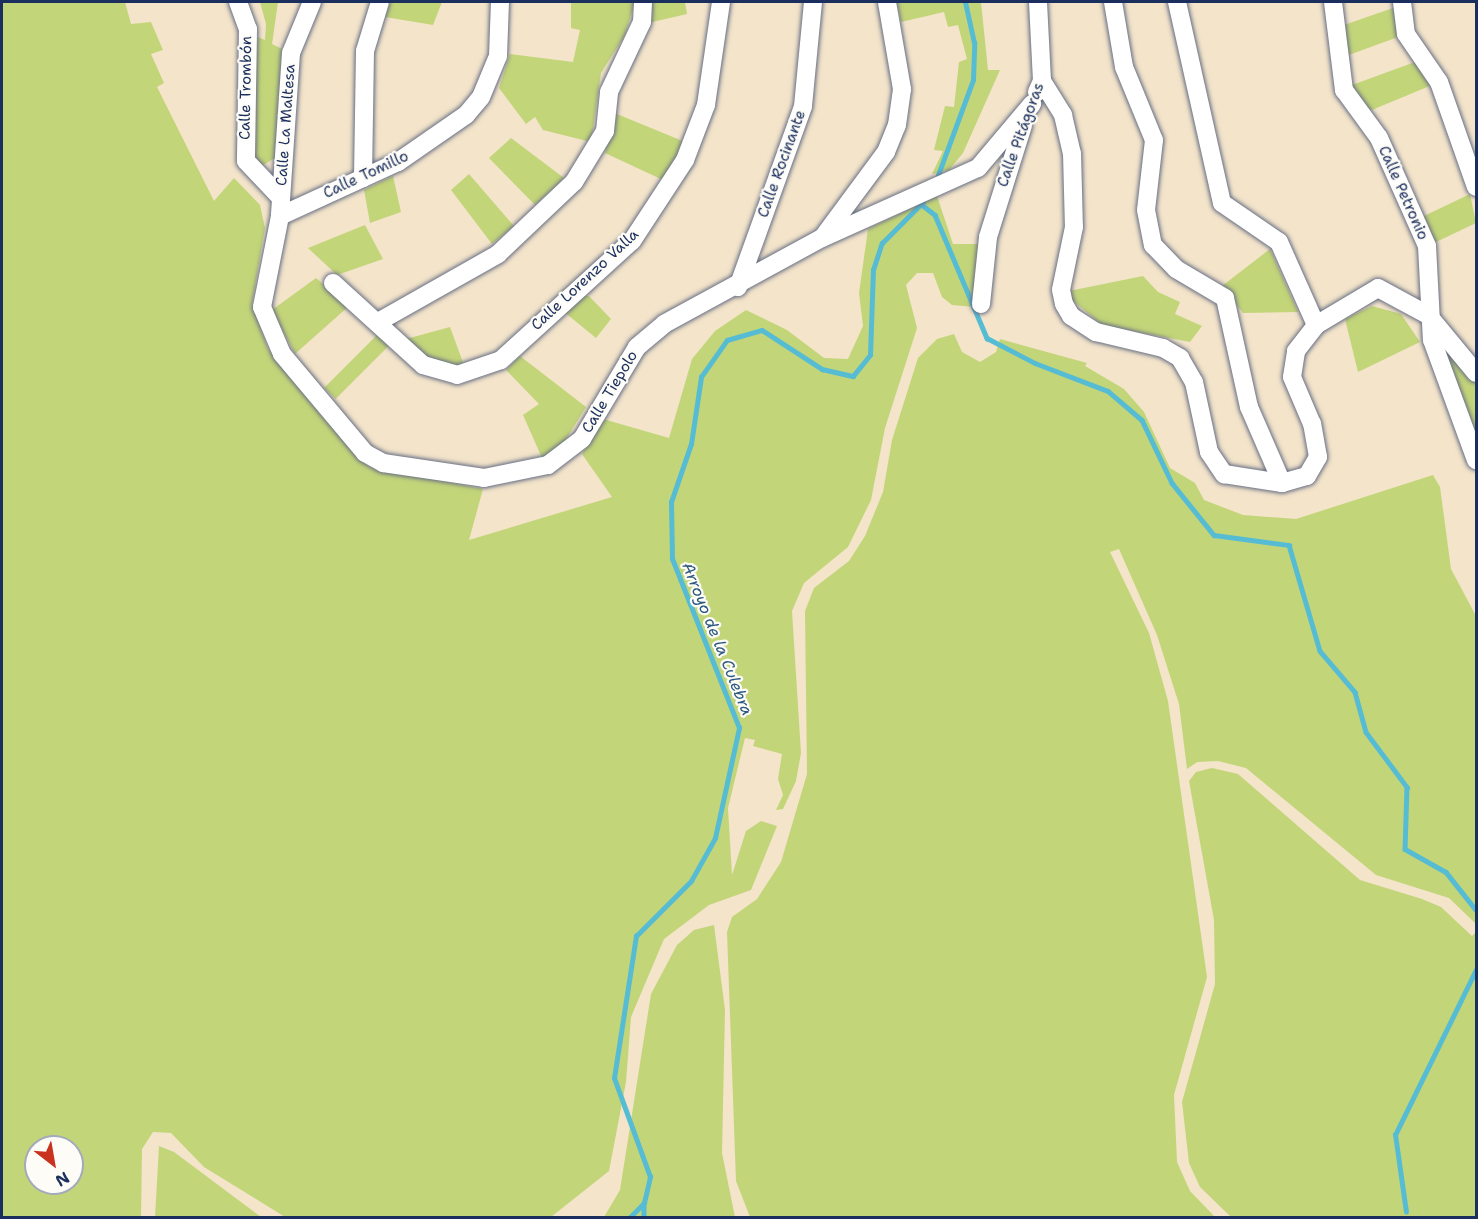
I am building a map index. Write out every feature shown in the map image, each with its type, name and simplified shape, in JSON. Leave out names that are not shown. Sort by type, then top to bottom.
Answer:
[{"type":"street","name":"Calle Trombón","points":[[238,2],[248,29],[246,161],[281,207]]},
{"type":"street","name":"Calle La Maltesa","points":[[281,207],[291,52],[312,2]]},
{"type":"street","points":[[363,178],[364,51],[380,2]]},
{"type":"street","name":"Calle Tomillo","points":[[281,207],[363,178],[432,141],[481,98],[498,56],[500,2]]},
{"type":"street","points":[[378,322],[498,254],[574,182],[605,131],[609,92],[642,22],[643,2]]},
{"type":"street","name":"Calle Lorenzo Valla","points":[[333,283],[423,365],[457,375],[476,372],[501,360],[632,241],[696,137],[721,2]]},
{"type":"street","name":"Calle Rocinante","points":[[738,287],[803,106],[813,2]]},
{"type":"street","points":[[822,238],[886,152],[897,124],[902,89],[887,2]]},
{"type":"street","name":"Calle Pitágoras","points":[[981,304],[988,237],[1032,104],[1042,81],[1038,2]]},
{"type":"street","points":[[1113,2],[1124,66],[1154,141],[1146,210],[1153,245],[1176,269],[1225,298],[1249,407],[1282,483]]},
{"type":"street","points":[[1177,2],[1222,204],[1279,242],[1316,325]]},
{"type":"street","name":"Calle Petronio","points":[[1333,2],[1344,90],[1379,138],[1426,246],[1432,290],[1428,315],[1432,340],[1476,460]]},
{"type":"street","points":[[1402,2],[1406,34],[1439,82],[1476,188]]},
{"type":"street","points":[[1042,81],[1063,115],[1072,153],[1074,227],[1061,290],[1071,316],[1096,332],[1163,348],[1180,358],[1194,382],[1209,452],[1224,474],[1282,483],[1307,476],[1318,457],[1312,424],[1292,377],[1296,351],[1316,325],[1378,288],[1428,315],[1476,373]]},
{"type":"street","name":"Calle Tiepolo","points":[[281,207],[262,294],[268,330],[282,354],[365,453],[383,463],[484,477],[548,465],[582,439],[637,347],[664,324],[738,287],[822,238],[978,168],[1032,104]]},
{"type":"green space","points":[[2,2],[125,2],[131,24],[151,22],[163,50],[151,54],[164,83],[157,87],[214,201],[234,178],[260,205],[265,228],[252,304],[268,349],[369,467],[483,489],[469,540],[612,497],[582,454],[603,419],[669,438],[692,359],[715,331],[746,310],[787,330],[824,358],[848,359],[863,326],[859,293],[868,229],[937,196],[953,244],[984,244],[975,307],[952,305],[942,297],[933,273],[917,273],[906,285],[917,328],[885,428],[871,500],[848,547],[804,583],[792,611],[801,753],[796,781],[783,809],[776,810],[783,795],[778,779],[782,754],[753,746],[755,740],[745,738],[728,808],[732,875],[746,831],[761,821],[777,826],[751,890],[709,905],[664,939],[631,1017],[626,1082],[609,1171],[551,1217],[285,1217],[204,1167],[171,1133],[153,1132],[142,1149],[141,1217],[2,1218]]},
{"type":"green space","points":[[260,2],[278,2],[272,44],[282,49],[275,158],[260,167],[251,157],[258,37],[265,40],[266,24]]},
{"type":"green space","points":[[390,2],[442,2],[433,25],[385,17]]},
{"type":"green space","points":[[571,2],[635,2],[625,35],[601,73],[591,142],[543,130],[535,117],[526,124],[499,88],[510,54],[573,62],[580,30],[571,28]]},
{"type":"green space","points":[[650,2],[685,2],[687,14],[648,23]]},
{"type":"green space","points":[[897,2],[981,2],[988,70],[1000,70],[963,153],[949,170],[932,174],[943,151],[934,150],[945,106],[954,107],[959,62],[967,59],[958,25],[948,27],[944,12],[901,22]]},
{"type":"green space","points":[[1393,8],[1398,37],[1346,56],[1344,25]]},
{"type":"green space","points":[[1415,62],[1432,85],[1367,112],[1352,85]]},
{"type":"green space","points":[[612,112],[685,142],[663,180],[605,153]]},
{"type":"green space","points":[[511,138],[564,178],[535,205],[489,158]]},
{"type":"green space","points":[[469,174],[514,226],[492,244],[451,190]]},
{"type":"green space","points":[[393,176],[401,212],[370,223],[364,190]]},
{"type":"green space","points":[[1470,194],[1476,223],[1434,243],[1422,217]]},
{"type":"green space","points":[[365,225],[383,259],[337,275],[308,248]]},
{"type":"green space","points":[[1270,249],[1298,312],[1243,313],[1222,286]]},
{"type":"green space","points":[[1143,276],[1158,292],[1180,302],[1175,314],[1202,326],[1190,342],[1102,325],[1071,299],[1069,291]]},
{"type":"green space","points":[[316,278],[349,306],[295,354],[272,310]]},
{"type":"green space","points":[[577,296],[589,296],[611,319],[596,338],[563,311]]},
{"type":"green space","points":[[1372,306],[1401,314],[1420,342],[1358,372],[1345,319]]},
{"type":"green space","points":[[450,327],[465,368],[425,356],[406,339]]},
{"type":"green space","points":[[378,334],[389,345],[336,399],[324,388]]},
{"type":"green space","points":[[954,334],[962,352],[980,362],[996,352],[1000,339],[1087,363],[1085,366],[1124,389],[1144,412],[1170,468],[1195,483],[1204,500],[1243,515],[1296,519],[1433,475],[1440,487],[1451,569],[1476,616],[1476,924],[1449,898],[1376,875],[1246,768],[1218,761],[1197,762],[1187,769],[1179,704],[1157,635],[1119,549],[1110,552],[1149,633],[1168,701],[1207,977],[1174,1095],[1177,1162],[1190,1191],[1215,1217],[750,1217],[736,1181],[727,932],[732,917],[757,899],[781,862],[807,774],[805,611],[814,588],[849,561],[865,536],[883,492],[892,440],[918,358],[937,339]]},
{"type":"green space","points":[[1440,338],[1461,370],[1476,382],[1476,438]]},
{"type":"green space","points":[[520,356],[586,407],[563,444],[542,458],[523,415],[539,404],[506,370]]},
{"type":"green space","points":[[1212,768],[1238,774],[1360,880],[1441,907],[1472,936],[1476,932],[1476,1217],[1231,1217],[1200,1187],[1189,1163],[1182,1102],[1215,984],[1214,920],[1189,781],[1196,772]]},
{"type":"green space","points":[[714,925],[725,1010],[722,1153],[735,1217],[604,1217],[620,1190],[651,994],[677,945],[694,930]]},
{"type":"green space","points":[[159,1146],[174,1152],[261,1217],[155,1217]]},
{"type":"waterway","name":"Arroyo de la Culebra","points":[[938,175],[973,80],[974,43],[965,2]]},
{"type":"waterway","name":"Arroyo de la Culebra","points":[[629,1218],[644,1203],[650,1177],[614,1078],[636,936],[691,881],[715,838],[739,728],[672,559],[671,502],[691,444],[701,377],[727,340],[762,330],[822,369],[853,376],[870,355],[873,270],[882,243],[923,202]]},
{"type":"waterway","points":[[921,204],[935,215],[987,338],[1035,363],[1108,391],[1142,420],[1172,483],[1214,535],[1289,545],[1320,651],[1355,692],[1366,732],[1407,787],[1405,849],[1446,872],[1476,910]]},
{"type":"waterway","points":[[1406,1212],[1395,1135],[1476,970]]},
{"type":"waterway","points":[[644,1203],[644,1218]]}]
